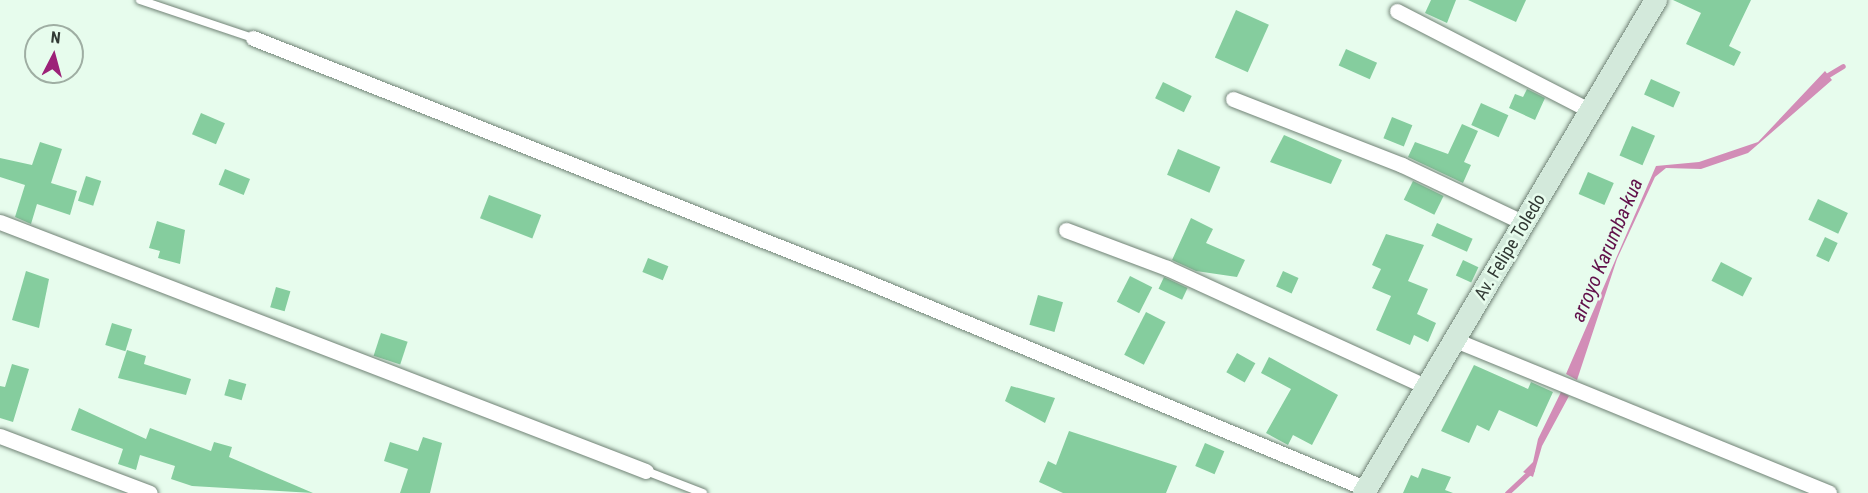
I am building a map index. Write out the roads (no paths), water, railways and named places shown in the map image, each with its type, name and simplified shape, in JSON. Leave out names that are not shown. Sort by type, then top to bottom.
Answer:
[{"type":"main road","name":"Av. Felipe Toledo","points":[[1365,491],[1656,0]]},
{"type":"street","points":[[1397,11],[1590,111]]},
{"type":"street","points":[[253,38],[856,277],[1365,491]]},
{"type":"street","points":[[1233,99],[1402,165],[1524,223]]},
{"type":"street","points":[[0,222],[646,471]]},
{"type":"street","points":[[1066,230],[1167,268],[1427,387]]},
{"type":"street","points":[[1455,340],[1829,493]]},
{"type":"street","points":[[0,436],[150,493]]},
{"type":"lane","points":[[140,0],[253,38]]},
{"type":"lane","points":[[646,471],[703,493]]},
{"type":"waterway","name":"arroyo Karumba-kua","points":[[1823,78],[1843,66]]},
{"type":"waterway","name":"arroyo Karumba-kua","points":[[1507,493],[1532,470]]}]
